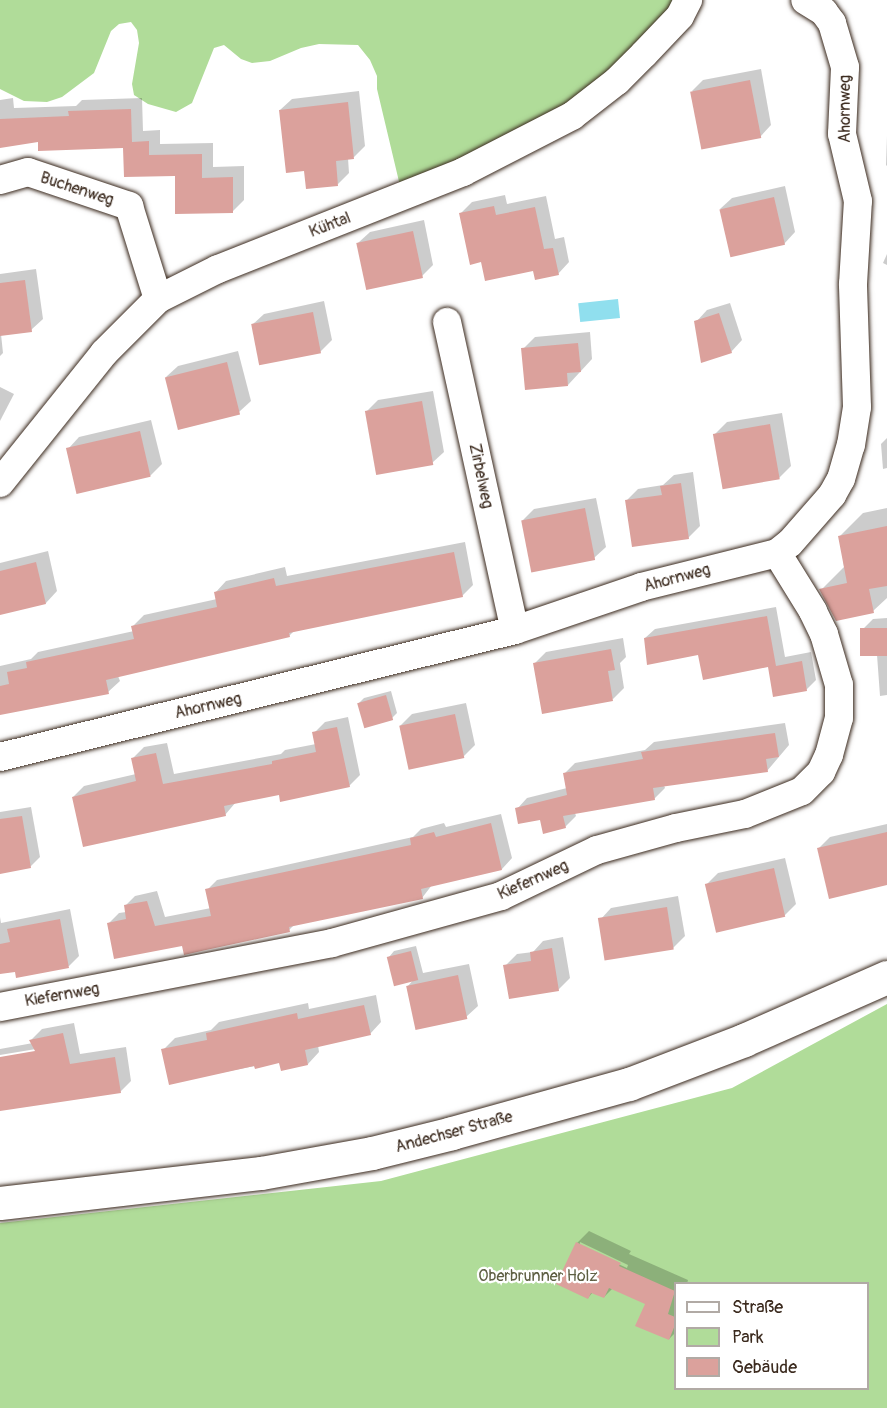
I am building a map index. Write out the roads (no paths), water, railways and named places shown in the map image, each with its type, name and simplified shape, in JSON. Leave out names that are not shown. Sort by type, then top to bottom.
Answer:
[{"type":"street","name":"Kühtal","points":[[0,483],[104,353],[158,299],[218,269],[463,172],[572,116],[617,81],[644,54],[680,16],[688,0]]},
{"type":"street","name":"Ahornweg","points":[[0,757],[514,630],[641,587],[777,554],[814,516],[841,479],[851,445],[857,407],[853,284],[858,201],[842,134],[845,67],[832,23],[824,12],[805,0]]},
{"type":"street","name":"Buchenweg","points":[[0,180],[28,172],[129,206],[158,299]]},
{"type":"street","name":"Zirbelweg","points":[[447,322],[514,630]]},
{"type":"street","name":"Kiefernweg","points":[[0,1006],[332,943],[501,896],[597,850],[676,828],[745,814],[795,795],[812,783],[821,772],[829,755],[839,718],[839,685],[824,634],[813,611],[777,554]]},
{"type":"street","name":"Andechser Straße","points":[[0,1203],[261,1173],[372,1154],[629,1084],[744,1040],[887,977]]},
{"type":"water","points":[[618,299],[620,318],[580,322],[578,303]]},
{"type":"park label","name":"Oberbrunner Holz","points":[[538,1276]]}]
